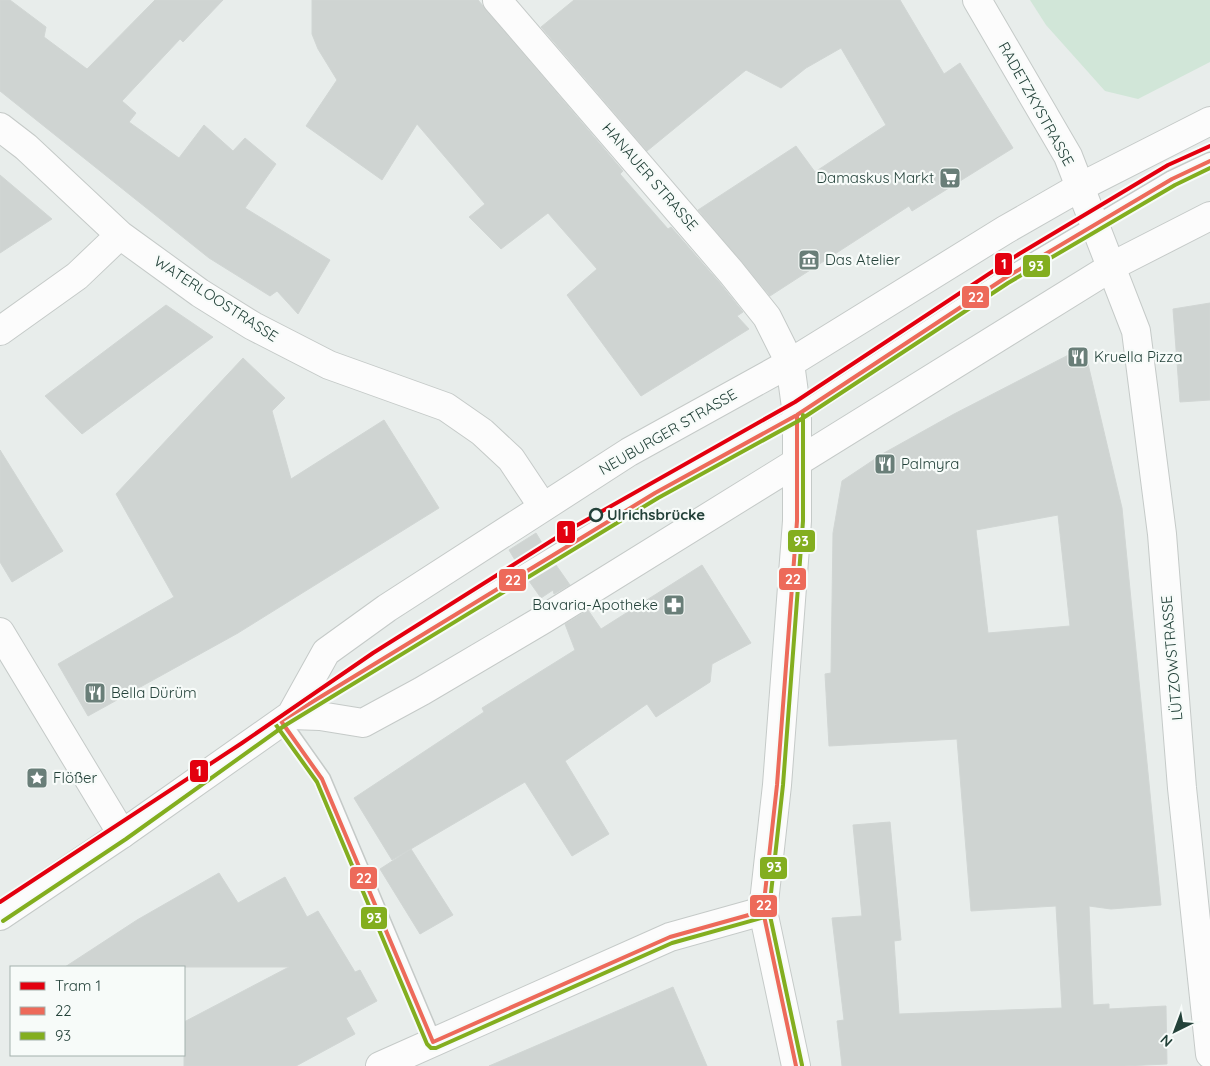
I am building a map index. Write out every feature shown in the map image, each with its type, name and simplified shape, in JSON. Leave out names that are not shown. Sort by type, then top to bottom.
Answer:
[{"type":"street","name":"HANAUER STRASSE","points":[[497,0],[731,272],[767,317],[790,363],[797,415],[797,521],[783,709],[763,911],[796,1066]]},
{"type":"street","name":"RADETZKYSTRASSE","points":[[977,0],[1057,135],[1080,187],[1111,268]]},
{"type":"street","name":"NEUBURGER STRASSE","points":[[0,916],[122,834],[286,718],[326,652],[387,608],[629,452],[790,363],[1004,230],[1080,187],[1210,121]]},
{"type":"street","name":"WATERLOOSTRASSE","points":[[0,127],[26,147],[120,235],[200,293],[253,326],[329,365],[446,407],[482,432],[511,459],[543,507]]},
{"type":"street","points":[[286,718],[320,716],[363,723],[480,658],[1111,268],[1210,216]]},
{"type":"street","points":[[0,331],[77,276],[120,235]]},
{"type":"street","name":"LÜTZOWSTRASSE","points":[[1111,268],[1136,332],[1157,495],[1182,788],[1210,1054]]},
{"type":"street","points":[[0,632],[122,834]]},
{"type":"street","points":[[380,1066],[670,936],[763,911]]},
{"type":"lane","points":[[433,1042],[322,779],[286,718],[655,493],[797,415],[1005,278],[1172,179],[1210,161]]},
{"type":"green space","points":[[1030,0],[1210,0],[1210,62],[1138,99],[1105,91],[1046,25]]},
{"type":"building","points":[[0,0],[10,0],[46,27],[44,37],[87,69],[155,0],[223,0],[183,42],[180,39],[122,101],[136,113],[129,122],[179,158],[204,125],[233,151],[245,138],[276,164],[245,208],[330,260],[298,314],[277,291],[270,296],[209,258],[0,91]]},
{"type":"building","points":[[312,0],[478,0],[623,171],[620,174],[668,229],[671,227],[719,282],[743,312],[737,316],[749,329],[641,396],[567,295],[597,269],[548,213],[501,249],[469,217],[485,204],[417,124],[382,180],[306,126],[337,80],[318,49],[312,34]]},
{"type":"building","points":[[574,0],[900,0],[944,74],[960,63],[1013,148],[912,211],[909,206],[770,296],[698,210],[796,146],[815,172],[886,125],[841,48],[806,68],[781,88],[746,70],[647,151],[541,27]]},
{"type":"building","points":[[0,175],[52,219],[0,253]]},
{"type":"building","points":[[1210,303],[1210,400],[1180,402],[1173,309]]},
{"type":"building","points":[[166,305],[213,337],[82,434],[45,396]]},
{"type":"building","points":[[1084,347],[1122,508],[1161,905],[1111,909],[1089,906],[1093,1005],[1109,1004],[1109,1009],[1166,1006],[1167,1064],[1124,1066],[842,1066],[837,1021],[844,1020],[832,918],[862,916],[853,825],[890,822],[901,940],[894,941],[899,1014],[1062,1008],[1056,906],[971,911],[957,739],[829,746],[825,674],[831,673],[833,533],[842,481],[884,453],[954,414]],"holes":[[[1058,515],[1070,626],[988,633],[976,530]]]},
{"type":"building","points":[[243,358],[285,398],[272,411],[291,479],[384,420],[439,508],[238,633],[88,716],[58,664],[174,597],[116,494]]},
{"type":"building","points":[[0,450],[63,551],[12,582],[0,562]]},
{"type":"building","points":[[536,533],[545,548],[518,565],[509,550]]},
{"type":"building","points":[[556,565],[570,585],[554,594],[553,590],[541,598],[529,581]]},
{"type":"building","points":[[702,565],[751,643],[712,664],[710,682],[656,717],[647,704],[565,761],[609,834],[572,856],[525,782],[392,860],[354,798],[484,712],[482,708],[575,650],[565,624],[588,610],[601,629]]},
{"type":"building","points":[[411,849],[453,915],[420,934],[380,869]]},
{"type":"building","points":[[219,873],[238,903],[285,877],[307,917],[318,911],[355,972],[360,970],[377,1001],[346,1018],[355,1034],[296,1066],[184,1066],[185,1021],[289,967],[67,966],[137,920]]},
{"type":"building","points":[[673,987],[707,1066],[489,1066]]},
{"type":"tram line","name":"1","points":[[0,902],[242,743],[373,653],[567,531],[795,402],[1019,254],[1168,165],[1210,146]]},
{"type":"transit line","name":"22","points":[[281,721],[655,493],[797,415],[1005,278],[1172,179],[1210,161]]},
{"type":"transit line","name":"93","points":[[3,921],[126,839],[284,726],[658,498],[800,420],[1008,283],[1175,185],[1210,168]]},
{"type":"transit line","name":"22","points":[[796,1066],[763,911],[777,785],[797,521],[797,415]]},
{"type":"transit line","name":"93","points":[[802,1065],[769,911],[783,785],[803,521],[803,415]]},
{"type":"transit line","name":"22","points":[[281,721],[322,779],[433,1042]]},
{"type":"transit line","name":"93","points":[[276,725],[317,782],[427,1044],[431,1048],[436,1048],[672,943],[765,917]]},
{"type":"transit line","name":"22","points":[[433,1042],[670,937],[763,911]]},
{"type":"place","name":"Damaskus Markt","points":[[950,178]]},
{"type":"place","name":"Das Atelier","points":[[809,260]]},
{"type":"place","name":"Kruella Pizza","points":[[1078,357]]},
{"type":"place","name":"Palmyra","points":[[885,464]]},
{"type":"place","name":"Ulrichsbrücke","points":[[596,515]]},
{"type":"place","name":"Bavaria-Apotheke","points":[[674,605]]},
{"type":"place","name":"Bella Dürüm","points":[[95,693]]},
{"type":"place","name":"Flößer","points":[[37,778]]}]
